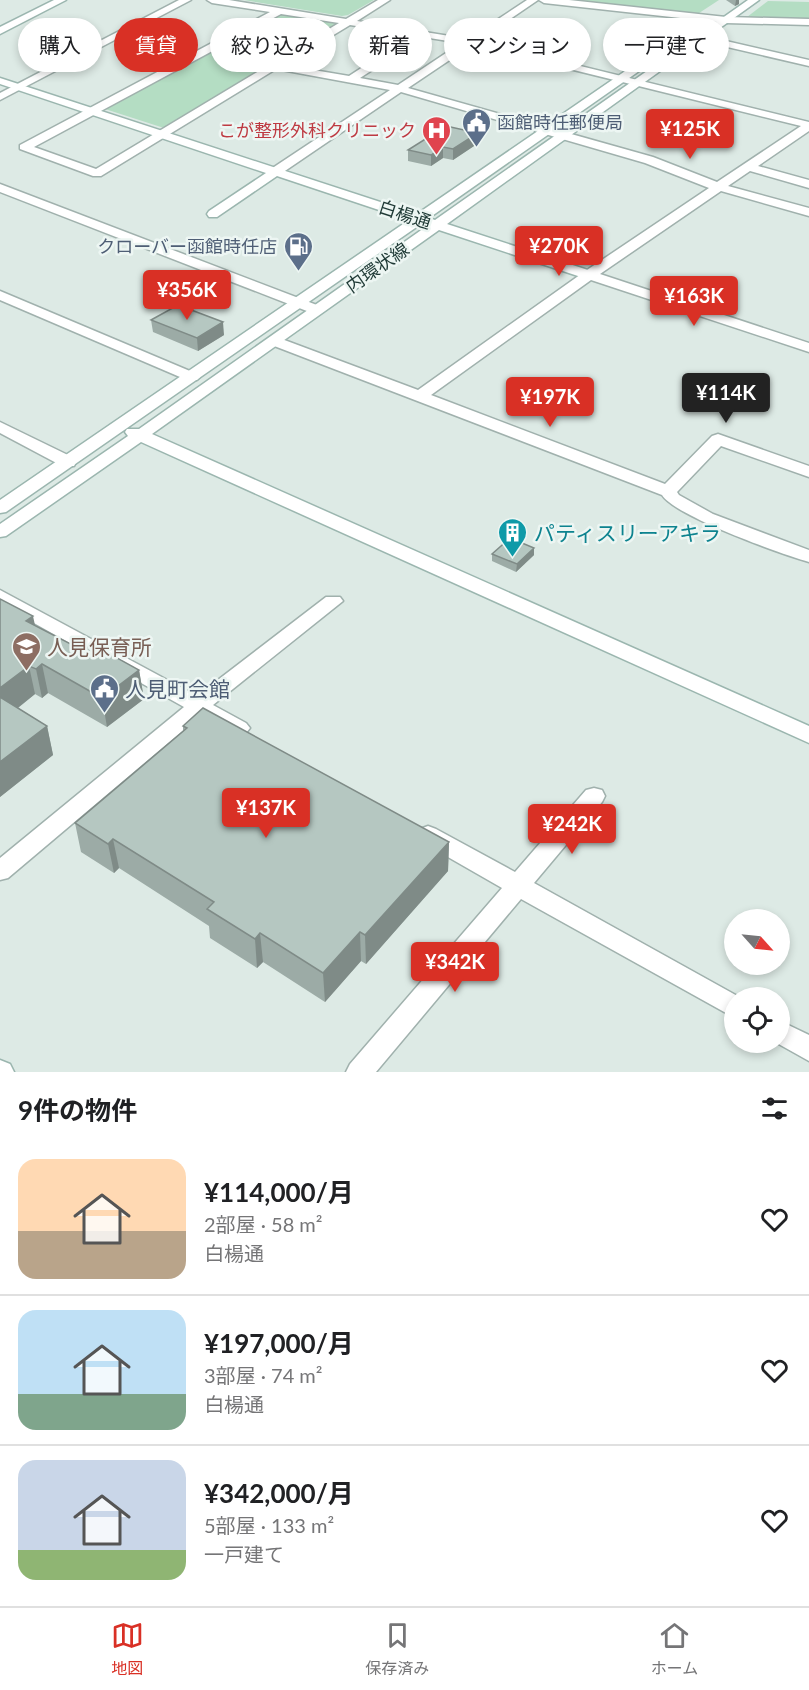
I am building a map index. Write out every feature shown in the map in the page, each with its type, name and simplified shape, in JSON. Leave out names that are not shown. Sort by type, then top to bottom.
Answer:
[{"type":"street","points":[[0,31],[61,0]]},
{"type":"street","points":[[0,97],[186,0]]},
{"type":"street","points":[[212,0],[348,22]]},
{"type":"street","points":[[357,18],[385,0]]},
{"type":"street","points":[[506,18],[533,0]]},
{"type":"street","points":[[544,0],[709,18]]},
{"type":"street","name":"内環状線","points":[[709,18],[736,0]]},
{"type":"street","name":"内環状線","points":[[729,18],[754,0]]},
{"type":"street","points":[[266,72],[97,173],[24,147],[280,11]]},
{"type":"street","points":[[729,20],[809,22]]},
{"type":"street","points":[[729,45],[809,63]]},
{"type":"street","points":[[213,214],[444,60]]},
{"type":"street","points":[[308,72],[401,89],[650,160],[718,187],[809,212]]},
{"type":"street","points":[[350,80],[362,72]]},
{"type":"street","points":[[591,72],[809,126]]},
{"type":"street","name":"内環状線","points":[[0,508],[631,72]]},
{"type":"street","name":"内環状線","points":[[0,532],[141,435],[652,72]]},
{"type":"street","name":"白楊通","points":[[0,81],[809,348]]},
{"type":"street","points":[[419,397],[589,275],[809,126]]},
{"type":"street","points":[[747,167],[809,184]]},
{"type":"street","points":[[0,188],[317,310]]},
{"type":"street","points":[[0,295],[192,377]]},
{"type":"street","points":[[274,341],[669,491],[673,499],[707,518],[809,556]]},
{"type":"street","points":[[120,426],[809,735]]},
{"type":"street","points":[[0,427],[68,462]]},
{"type":"street","points":[[669,491],[718,439],[809,472]]},
{"type":"street","points":[[0,596],[261,740]]},
{"type":"street","points":[[0,871],[199,705],[333,601]]},
{"type":"street","points":[[359,1072],[594,796]]},
{"type":"street","points":[[405,822],[724,1001]]},
{"type":"street","points":[[790,1038],[809,1048]]},
{"type":"green space","points":[[244,0],[374,0],[342,16]]},
{"type":"green space","points":[[561,0],[719,0],[696,15]]},
{"type":"green space","points":[[768,1],[809,2],[809,20],[747,17]]},
{"type":"green space","points":[[282,14],[306,18],[275,18]]},
{"type":"green space","points":[[210,53],[210,72],[260,72],[164,128],[105,109],[174,72],[198,72],[198,59]]},
{"type":"building","points":[[446,126],[478,133],[453,149],[443,147],[431,155],[408,150]]},
{"type":"building","points":[[178,305],[223,322],[197,338],[151,320]]},
{"type":"building","points":[[510,538],[534,548],[517,564],[492,554]]},
{"type":"building","points":[[0,599],[33,616],[26,621],[82,650],[92,644],[139,670],[102,698],[42,664],[36,669],[29,666],[0,688]]},
{"type":"building","points":[[0,697],[47,726],[0,762]]},
{"type":"building","points":[[203,708],[449,842],[365,935],[360,932],[323,973],[260,933],[255,939],[207,909],[214,902],[113,839],[108,844],[75,823],[187,728],[183,726]]},
{"type":"place","name":"函館時任郵便局","points":[[476,148]]},
{"type":"place","name":"こが整形外科クリニック","points":[[437,156]]},
{"type":"place","name":"クローバー函館時任店","points":[[298,272]]},
{"type":"place","name":"パティスリーアキラ","points":[[513,558]]},
{"type":"place","name":"人見保育所","points":[[26,672]]},
{"type":"place","name":"人見町会館","points":[[104,714]]}]
